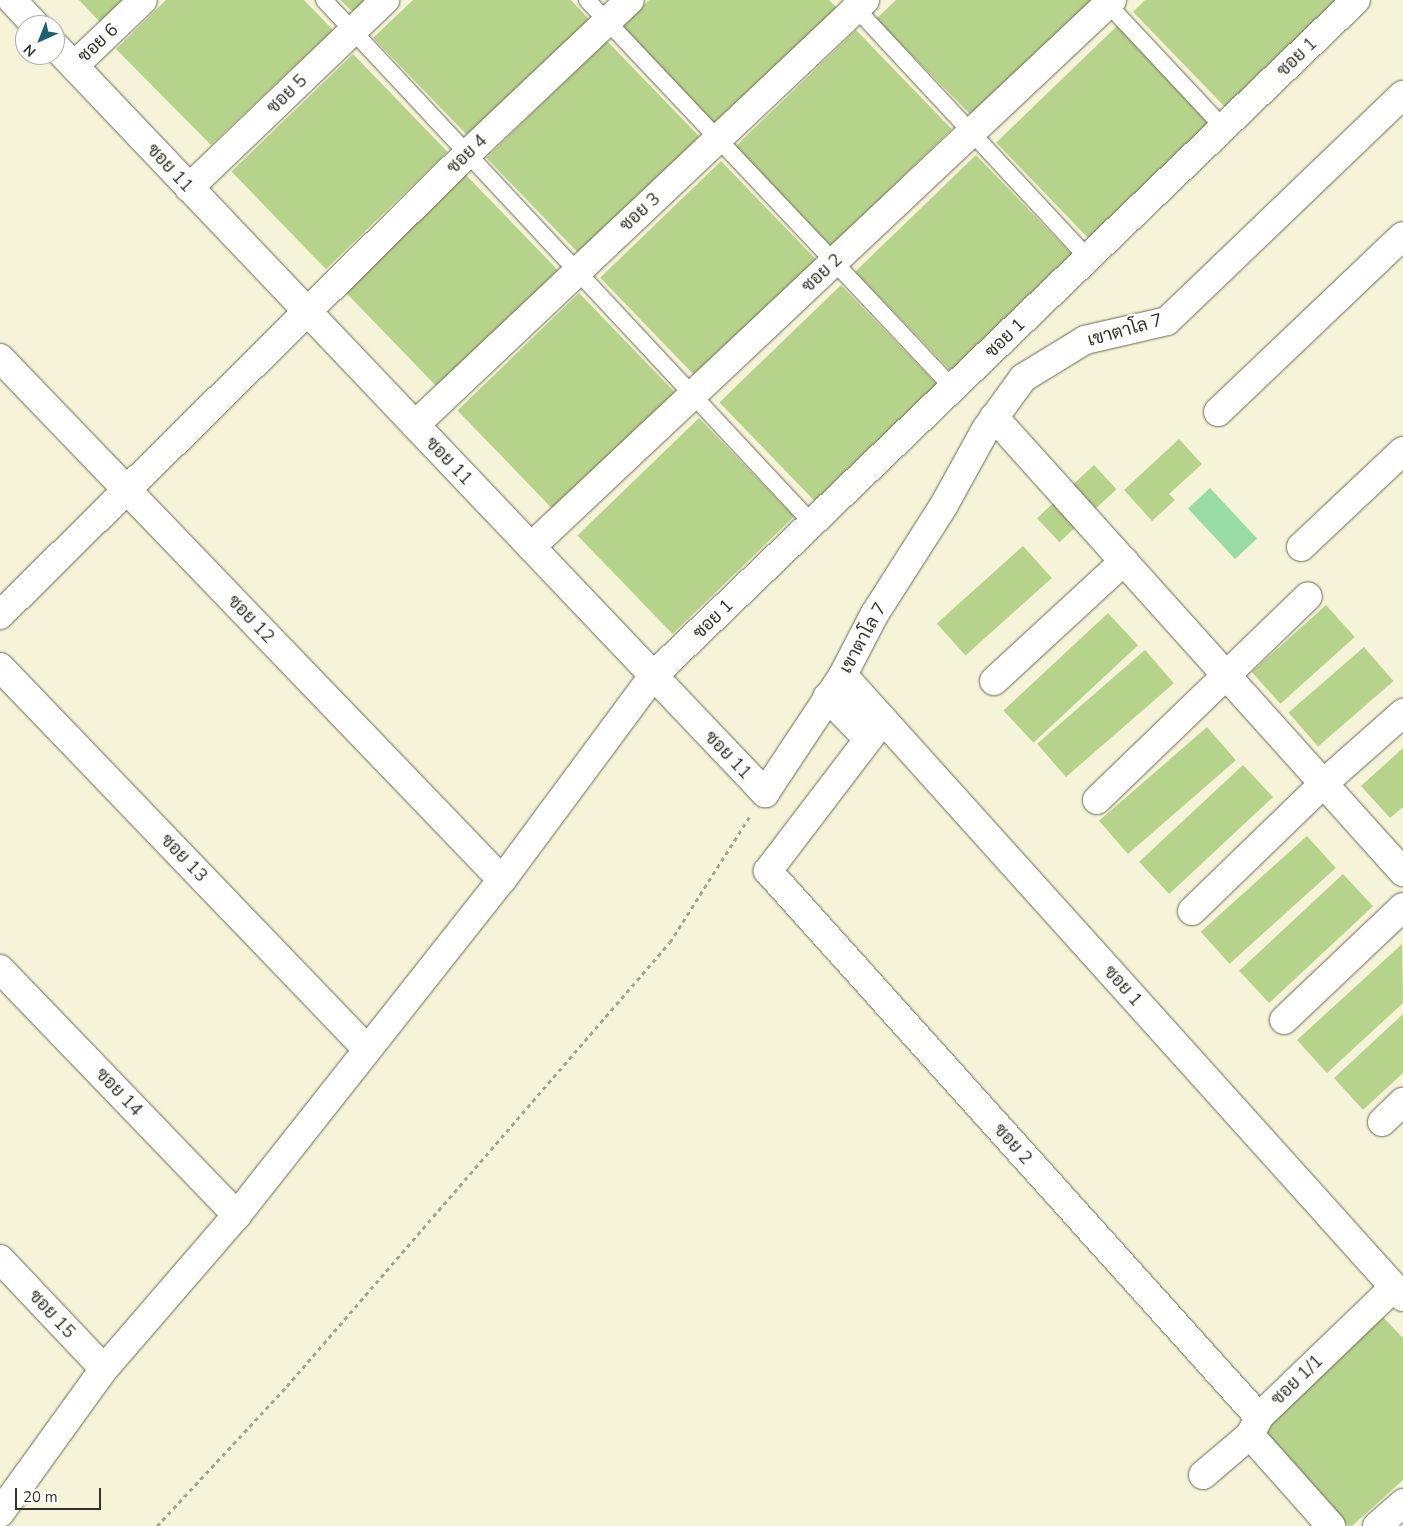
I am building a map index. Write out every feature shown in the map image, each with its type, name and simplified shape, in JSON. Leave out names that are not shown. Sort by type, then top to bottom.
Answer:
[{"type":"street","points":[[12,0],[26,15]]},
{"type":"street","name":"ซอย 6","points":[[74,66],[143,0]]},
{"type":"street","name":"ซอย 5","points":[[189,188],[385,0]]},
{"type":"street","name":"ซอย 4","points":[[0,615],[128,491],[467,154],[630,0]]},
{"type":"street","name":"ซอย 1","points":[[0,1513],[104,1369],[237,1215],[502,880],[653,676],[1356,0]]},
{"type":"street","name":"ซอย 2","points":[[531,547],[972,133],[1108,1]]},
{"type":"street","name":"ซอย 3","points":[[415,425],[718,138],[856,3]]},
{"type":"street","name":"ซอย 11","points":[[65,57],[765,793],[827,697]]},
{"type":"street","name":"เขาตาโล 7","points":[[827,697],[843,675],[874,615],[944,505],[994,417],[1022,378],[1085,340],[1167,321],[1403,95]]},
{"type":"street","points":[[1218,412],[1403,236]]},
{"type":"street","name":"ซอย 12","points":[[0,358],[502,880]]},
{"type":"street","points":[[994,417],[1403,872]]},
{"type":"street","points":[[1301,547],[1403,451]]},
{"type":"street","points":[[994,681],[1124,561]]},
{"type":"street","points":[[1096,800],[1308,596]]},
{"type":"street","name":"ซอย 13","points":[[0,667],[367,1049]]},
{"type":"street","name":"ซอย 1","points":[[843,675],[876,729],[1398,1292]]},
{"type":"street","name":"ซอย 1","points":[[827,697],[876,729]]},
{"type":"street","points":[[1192,911],[1324,783],[1403,713]]},
{"type":"street","name":"ซอย 2","points":[[876,729],[768,872],[1254,1426],[1331,1526]]},
{"type":"street","points":[[1284,1020],[1403,907]]},
{"type":"street","name":"ซอย 14","points":[[0,969],[237,1215]]},
{"type":"street","points":[[1382,1122],[1403,1102]]},
{"type":"street","name":"ซอย 15","points":[[0,1259],[104,1369]]},
{"type":"street","name":"ซอย 1/1","points":[[1203,1475],[1398,1292]]},
{"type":"street","points":[[1377,1526],[1403,1503]]},
{"type":"lane","points":[[324,0],[812,523]]},
{"type":"lane","points":[[587,0],[953,388]]},
{"type":"lane","points":[[1108,1],[1223,128]]},
{"type":"lane","points":[[856,3],[972,133],[1088,258]]},
{"type":"path","points":[[157,1526],[287,1386],[670,942],[765,793]]},
{"type":"shaded area","points":[[1210,488],[1257,538],[1235,559],[1188,508]]},
{"type":"building","points":[[79,0],[122,0],[100,22]]},
{"type":"building","points":[[166,0],[304,0],[333,30],[211,145],[116,49]]},
{"type":"building","points":[[340,0],[366,0],[353,12]]},
{"type":"building","points":[[413,0],[571,0],[589,19],[468,136],[373,38]]},
{"type":"building","points":[[649,0],[829,0],[838,9],[715,124],[621,28]]},
{"type":"building","points":[[896,0],[1093,0],[971,115],[876,19]]},
{"type":"building","points":[[1145,0],[1343,0],[1227,109],[1133,12]]},
{"type":"building","points":[[1117,26],[1213,125],[1092,242],[996,143]]},
{"type":"building","points":[[856,30],[952,129],[831,246],[735,147]]},
{"type":"building","points":[[607,41],[702,140],[581,256],[486,158]]},
{"type":"building","points":[[353,54],[447,152],[326,269],[231,171]]},
{"type":"building","points":[[976,155],[1072,254],[951,371],[855,272]]},
{"type":"building","points":[[721,161],[816,260],[695,376],[600,278]]},
{"type":"building","points":[[465,174],[559,272],[439,389],[344,291]]},
{"type":"building","points":[[841,285],[937,384],[815,502],[719,402]]},
{"type":"building","points":[[579,293],[675,392],[553,510],[457,410]]},
{"type":"building","points":[[699,418],[794,517],[673,634],[577,535]]},
{"type":"building","points":[[1179,439],[1202,464],[1169,494],[1175,500],[1152,521],[1124,490]]},
{"type":"building","points":[[1094,465],[1117,489],[1059,542],[1037,518]]},
{"type":"building","points":[[1023,546],[1052,578],[966,656],[937,624]]},
{"type":"building","points":[[1326,605],[1355,637],[1280,704],[1252,672]]},
{"type":"building","points":[[1108,613],[1138,645],[1033,743],[1003,711]]},
{"type":"building","points":[[1364,647],[1394,681],[1318,747],[1289,713]]},
{"type":"building","points":[[1145,650],[1174,683],[1066,777],[1037,744]]},
{"type":"building","points":[[1207,727],[1236,760],[1128,854],[1099,821]]},
{"type":"building","points":[[1403,748],[1403,807],[1390,818],[1361,786]]},
{"type":"building","points":[[1243,765],[1273,797],[1169,894],[1139,862]]},
{"type":"building","points":[[1307,836],[1336,868],[1230,964],[1201,932]]},
{"type":"building","points":[[1343,874],[1373,906],[1269,1003],[1239,971]]},
{"type":"building","points":[[1402,944],[1403,1003],[1327,1073],[1297,1040]]},
{"type":"building","points":[[1403,1014],[1403,1073],[1363,1110],[1334,1078]]},
{"type":"building","points":[[1381,1315],[1403,1338],[1403,1480],[1352,1526],[1348,1526],[1258,1429]]}]
